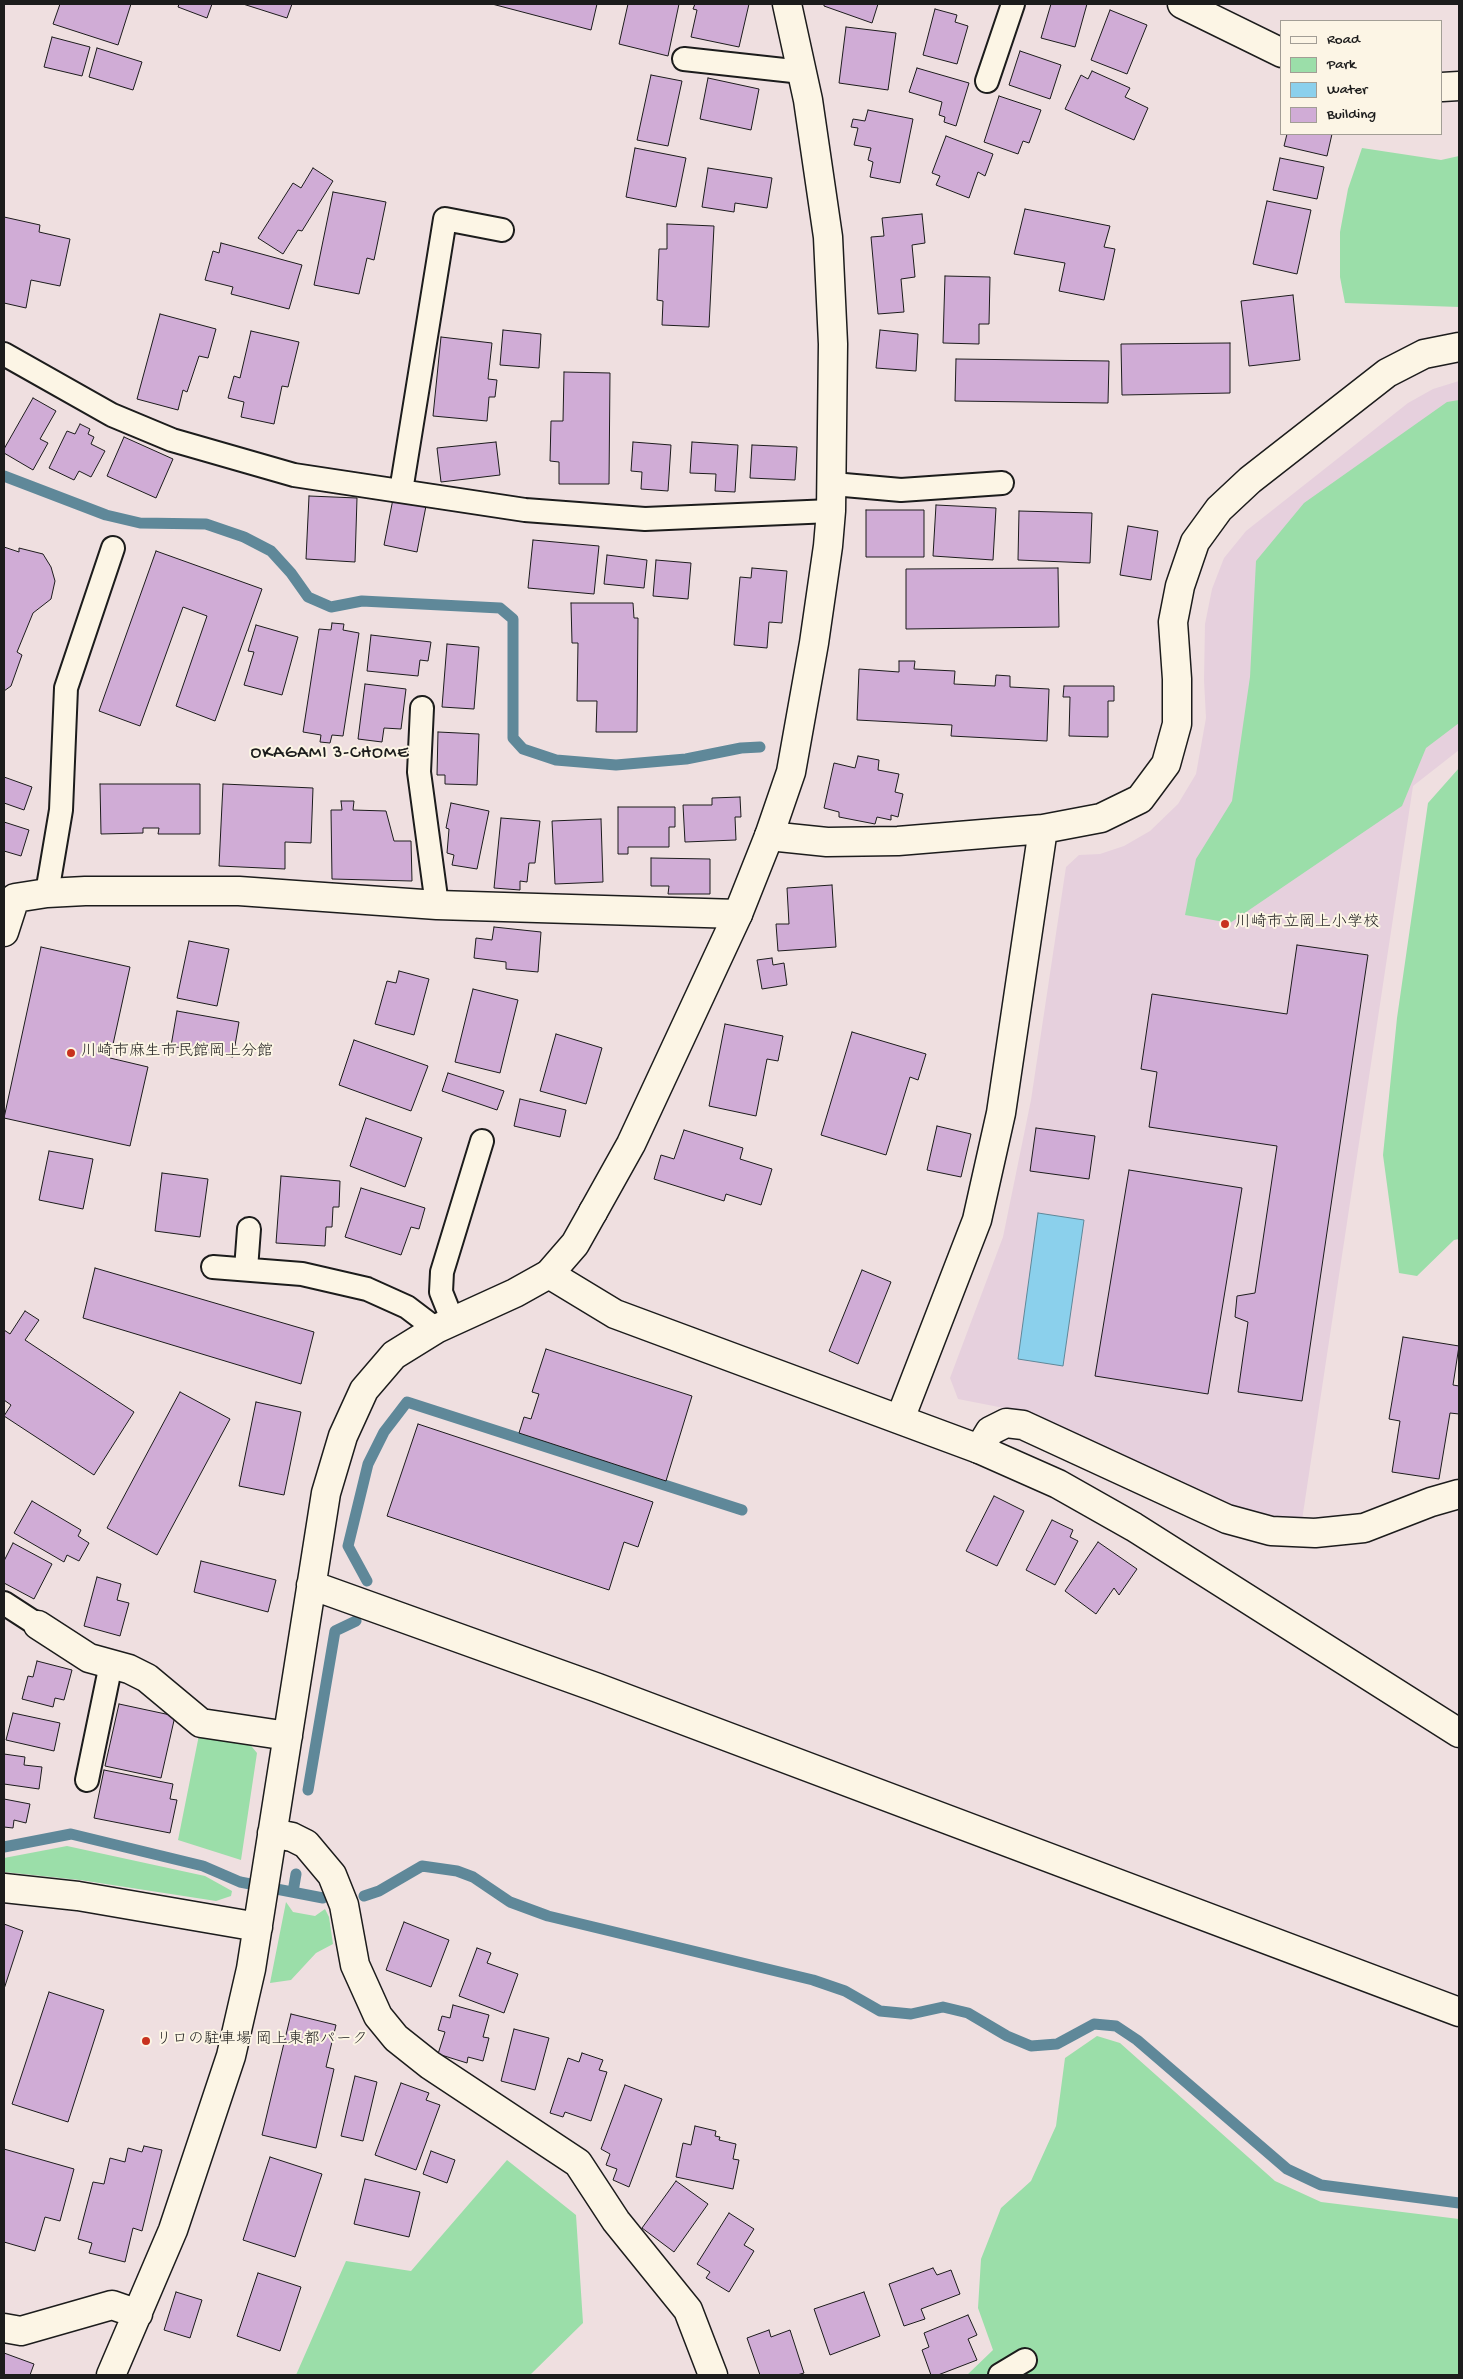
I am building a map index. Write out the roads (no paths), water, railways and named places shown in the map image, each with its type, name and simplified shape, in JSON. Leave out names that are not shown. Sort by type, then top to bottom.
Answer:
[{"type":"street","points":[[111,2375],[174,2230],[231,2056],[260,1915],[326,1492],[343,1436],[364,1390],[394,1355],[444,1326],[515,1294],[549,1274],[575,1244],[631,1144],[738,914],[769,836],[791,772],[817,623],[831,511],[833,484],[833,344],[828,238],[802,72],[787,4]]},
{"type":"street","points":[[1182,4],[1280,52]]},
{"type":"street","points":[[1443,86],[1459,86]]},
{"type":"street","points":[[769,836],[827,842],[898,841],[1043,829],[1101,818],[1140,799],[1166,764],[1177,724],[1177,679],[1173,622],[1180,586],[1195,542],[1219,509],[1250,480],[1387,373],[1424,354],[1459,347]]},
{"type":"street","points":[[900,1419],[977,1220],[1002,1113],[1043,829]]},
{"type":"street","points":[[4,932],[9,895],[143,889],[239,891],[437,905],[738,914]]},
{"type":"street","points":[[549,1274],[615,1314],[979,1449],[1058,1484],[1134,1527],[1459,1733]]},
{"type":"street","points":[[979,1449],[990,1431],[1006,1423],[1023,1425],[1227,1519],[1271,1531],[1315,1533],[1364,1528],[1431,1502],[1459,1494]]},
{"type":"street","points":[[311,1585],[598,1688],[1459,2012]]},
{"type":"street","points":[[38,1625],[89,1658],[147,1678],[201,1723],[288,1736]]},
{"type":"street","points":[[272,1833],[292,1837],[306,1844],[332,1875],[344,1905],[355,1965],[378,2016],[396,2038],[430,2065],[578,2163],[616,2221],[688,2310],[713,2375]]},
{"type":"street","points":[[4,1888],[260,1915]]},
{"type":"street","points":[[4,2328],[21,2332],[112,2305],[138,2314]]},
{"type":"lane","points":[[987,81],[1013,4]]},
{"type":"lane","points":[[684,59],[802,72]]},
{"type":"lane","points":[[401,491],[445,219],[502,230]]},
{"type":"lane","points":[[4,354],[112,415],[172,440],[294,475],[525,510],[644,519],[831,511]]},
{"type":"lane","points":[[833,484],[901,490],[1002,483]]},
{"type":"lane","points":[[47,893],[61,810],[66,688],[113,548]]},
{"type":"lane","points":[[422,708],[419,772],[437,905]]},
{"type":"lane","points":[[213,1267],[302,1274],[367,1289],[444,1326],[442,1272],[482,1141]]},
{"type":"lane","points":[[246,1270],[249,1229]]},
{"type":"lane","points":[[4,1603],[38,1625]]},
{"type":"lane","points":[[87,1780],[111,1664]]},
{"type":"lane","points":[[1000,2375],[1025,2360]]},
{"type":"water","points":[[1038,1213],[1084,1220],[1063,1366],[1018,1359]]},
{"type":"waterway","points":[[4,476],[106,515],[140,523],[206,524],[244,537],[271,551],[291,573],[308,597],[331,607],[362,601],[500,608],[513,619],[513,738],[523,749],[556,760],[616,765],[686,759],[741,748],[760,747]]},
{"type":"waterway","points":[[367,1581],[348,1546],[368,1464],[384,1432],[407,1402],[742,1510]]},
{"type":"waterway","points":[[308,1790],[335,1631],[356,1621]]},
{"type":"waterway","points":[[4,1847],[71,1834],[203,1866],[240,1882],[323,1898]]},
{"type":"waterway","points":[[364,1896],[379,1891],[422,1866],[457,1871],[473,1877],[510,1902],[548,1916],[813,1980],[845,1991],[880,2011],[911,2014],[943,2007],[968,2013],[1007,2036],[1031,2046],[1057,2044],[1094,2024],[1116,2026],[1137,2040],[1287,2169],[1321,2185],[1459,2203]]},
{"type":"waterway","points":[[293,1892],[296,1874]]},
{"type":"place","name":"川崎市立岡上小学校","points":[[1225,924]]},
{"type":"place","name":"川崎市麻生市民館岡上分館","points":[[71,1053]]},
{"type":"place","name":"リロの駐車場 岡上東都パーク","points":[[146,2041]]},
{"type":"district","name":"OKAGAMI 3-CHOME","points":[[330,754]]}]
